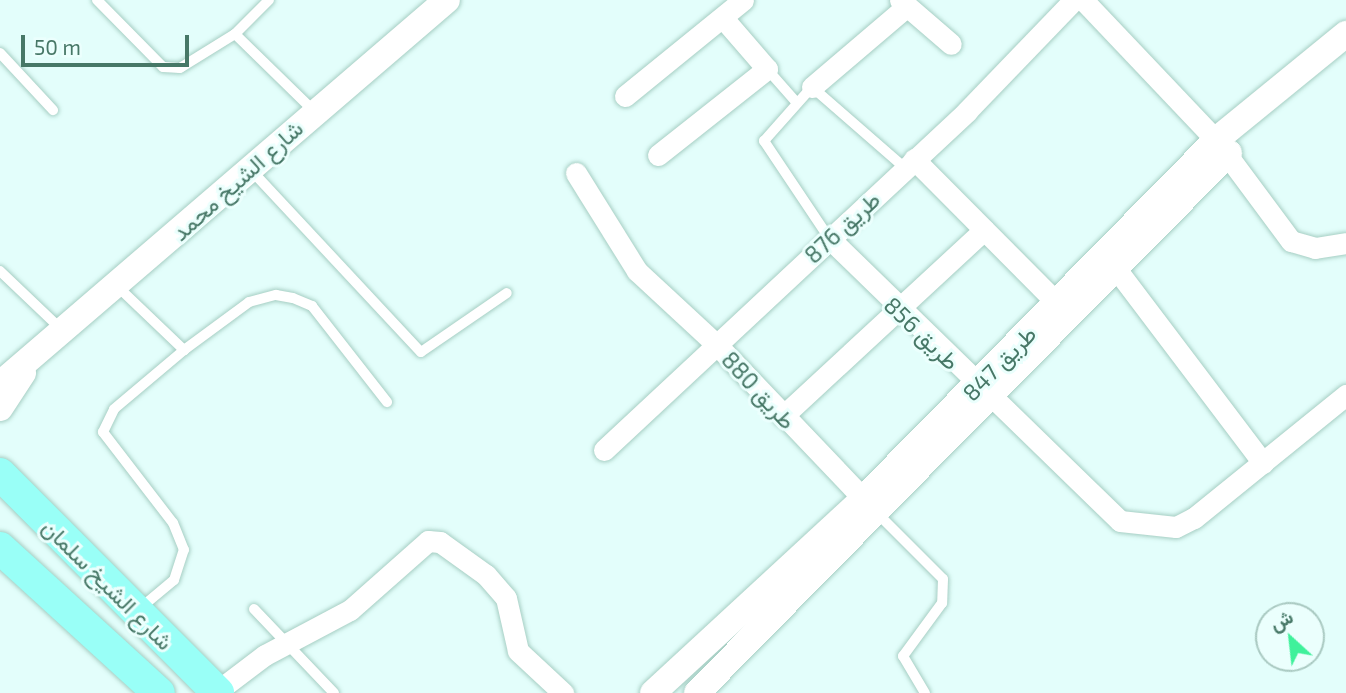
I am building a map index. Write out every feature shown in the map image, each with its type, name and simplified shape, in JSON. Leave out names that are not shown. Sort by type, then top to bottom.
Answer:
[{"type":"main road","name":"شارع الشيخ سلمان","points":[[0,474],[217,692]]},
{"type":"main road","name":"شارع الشيخ سلمان","points":[[0,548],[159,693]]},
{"type":"street","name":"شارع الشيخ محمد","points":[[0,384],[31,363],[314,111],[447,0]]},
{"type":"street","points":[[625,96],[743,0]]},
{"type":"street","name":"طريق 876","points":[[604,450],[910,164],[1074,0]]},
{"type":"street","points":[[1083,0],[1222,148],[1291,241],[1315,248],[1345,245]]},
{"type":"street","points":[[813,87],[903,4],[951,44]]},
{"type":"street","points":[[658,155],[767,69],[723,18]]},
{"type":"street","name":"طريق 847","points":[[983,393],[1057,303],[1346,34]]},
{"type":"street","name":"طريق 847","points":[[697,693],[870,506],[983,393],[1117,270],[1222,148],[1346,56]]},
{"type":"street","points":[[910,164],[984,230],[1057,303]]},
{"type":"street","name":"طريق 880","points":[[576,173],[636,271],[718,346],[870,506]]},
{"type":"street","points":[[783,416],[899,312],[984,230]]},
{"type":"street","name":"طريق 856","points":[[829,238],[899,312],[1120,521],[1147,528],[1176,527],[1194,518],[1263,463]]},
{"type":"street","points":[[1117,270],[1263,463],[1346,395]]},
{"type":"street","name":"شارع الشيخ محمد","points":[[0,408],[31,363]]},
{"type":"street","name":"طريق 847","points":[[653,693],[870,506]]},
{"type":"street","points":[[217,692],[286,644],[350,610],[418,547],[440,542],[486,575],[506,598],[518,651],[563,693]]},
{"type":"lane","points":[[97,0],[163,67],[194,64],[235,34],[269,0]]},
{"type":"lane","points":[[235,34],[314,111]]},
{"type":"lane","points":[[0,53],[53,110]]},
{"type":"lane","points":[[767,69],[797,103]]},
{"type":"lane","points":[[829,238],[764,141],[813,87],[910,164]]},
{"type":"lane","points":[[249,168],[421,352],[507,293]]},
{"type":"lane","points":[[0,271],[65,333]]},
{"type":"lane","points":[[117,286],[184,350]]},
{"type":"lane","points":[[136,612],[174,580],[184,550],[173,523],[103,432],[114,409],[184,350],[248,302],[276,295],[293,298],[312,306],[387,402]]},
{"type":"lane","points":[[870,506],[943,579],[942,603],[903,656],[925,693]]},
{"type":"lane","points":[[254,609],[334,693]]}]
